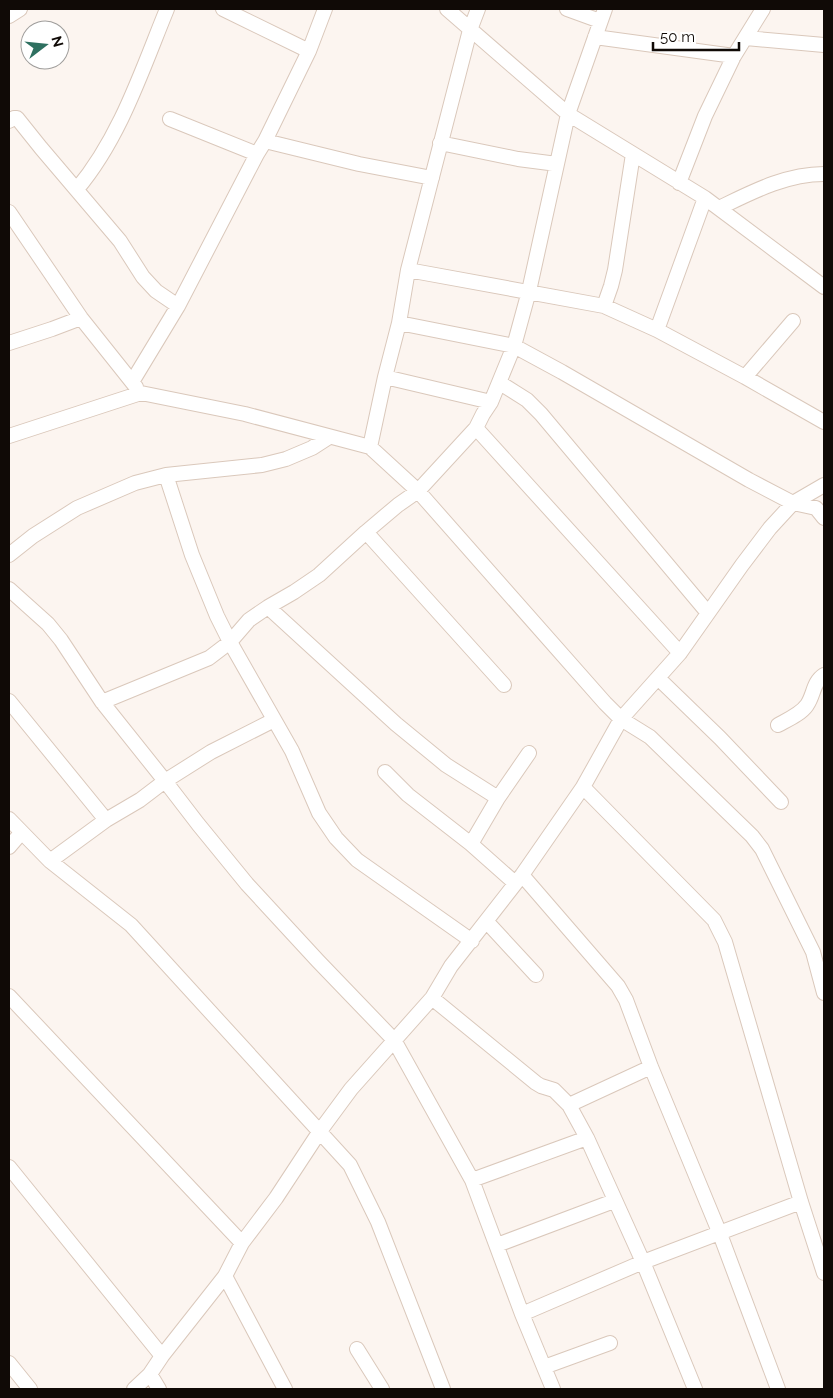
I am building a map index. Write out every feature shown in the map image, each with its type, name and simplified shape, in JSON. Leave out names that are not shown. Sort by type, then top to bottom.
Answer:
[{"type":"street","points":[[9,16],[20,9]]},
{"type":"street","points":[[77,189],[103,153],[122,115],[167,9]]},
{"type":"street","points":[[223,9],[309,51]]},
{"type":"street","points":[[132,382],[178,306],[265,141],[309,51],[325,9]]},
{"type":"street","points":[[446,9],[568,114],[705,198],[824,287]]},
{"type":"street","points":[[370,447],[399,323],[408,270],[470,30],[478,9]]},
{"type":"street","points":[[102,702],[209,658],[230,642],[249,620],[319,575],[366,532],[418,491],[476,428],[500,383],[514,346],[529,291],[568,114],[602,15],[567,9]]},
{"type":"street","points":[[679,183],[705,116],[734,56],[763,9]]},
{"type":"street","points":[[595,37],[734,56]]},
{"type":"street","points":[[746,38],[824,45]]},
{"type":"street","points":[[9,121],[17,118],[120,241],[144,277],[156,291],[178,306]]},
{"type":"street","points":[[170,119],[257,154]]},
{"type":"street","points":[[265,141],[359,164],[432,178]]},
{"type":"street","points":[[440,143],[518,159],[557,164]]},
{"type":"street","points":[[604,306],[612,286],[633,154]]},
{"type":"street","points":[[719,208],[771,184],[800,176],[824,174]]},
{"type":"street","points":[[657,330],[705,198]]},
{"type":"street","points":[[9,212],[80,318],[141,393]]},
{"type":"street","points":[[408,270],[604,306],[657,330],[823,418]]},
{"type":"street","points":[[9,343],[80,318]]},
{"type":"street","points":[[744,377],[793,321]]},
{"type":"street","points":[[399,323],[514,346],[749,480],[793,503],[816,508],[824,518]]},
{"type":"street","points":[[385,377],[491,402]]},
{"type":"street","points":[[500,383],[527,400],[541,414],[708,612]]},
{"type":"street","points":[[9,436],[141,393],[245,414],[370,447],[418,491],[604,703],[621,719],[650,737],[752,836],[762,849],[819,951],[824,993]]},
{"type":"street","points":[[476,428],[680,653]]},
{"type":"street","points":[[9,554],[77,508],[135,483],[166,475],[262,464],[286,459],[312,448],[329,437]]},
{"type":"street","points":[[166,475],[192,555],[217,616],[292,751],[319,812],[336,838],[357,860],[472,941]]},
{"type":"street","points":[[134,1389],[150,1374],[225,1276],[242,1243],[276,1198],[320,1131],[351,1089],[432,998],[451,966],[487,922],[583,787],[621,719],[680,653],[770,528],[793,503],[824,485]]},
{"type":"street","points":[[366,532],[504,685]]},
{"type":"street","points":[[9,589],[48,624],[102,702],[248,884],[318,961],[394,1040],[472,1180],[522,1314],[553,1389]]},
{"type":"street","points":[[268,607],[396,724],[446,765],[498,798]]},
{"type":"street","points":[[778,725],[804,709],[808,704],[816,683],[824,675]]},
{"type":"street","points":[[658,678],[720,738],[781,802]]},
{"type":"street","points":[[9,701],[106,820]]},
{"type":"street","points":[[50,861],[106,820],[140,800],[211,752],[274,720]]},
{"type":"street","points":[[472,844],[498,798],[529,753]]},
{"type":"street","points":[[386,772],[408,795],[518,879],[618,986],[626,1000],[651,1067],[720,1234],[778,1389]]},
{"type":"street","points":[[583,787],[714,920],[725,942],[801,1202],[824,1273]]},
{"type":"street","points":[[9,819],[50,861],[131,925],[350,1165],[378,1222],[443,1389]]},
{"type":"street","points":[[9,847],[21,833]]},
{"type":"street","points":[[487,922],[536,975]]},
{"type":"street","points":[[9,996],[242,1243]]},
{"type":"street","points":[[432,998],[536,1083],[554,1090],[569,1105],[587,1138],[643,1262],[695,1389]]},
{"type":"street","points":[[569,1105],[651,1067]]},
{"type":"street","points":[[472,1180],[587,1138]]},
{"type":"street","points":[[9,1167],[162,1356]]},
{"type":"street","points":[[497,1245],[614,1200]]},
{"type":"street","points":[[522,1314],[643,1262],[801,1202]]},
{"type":"street","points":[[225,1276],[284,1389]]},
{"type":"street","points":[[544,1367],[610,1343]]},
{"type":"street","points":[[357,1348],[382,1389]]},
{"type":"street","points":[[9,1363],[30,1389]]},
{"type":"street","points":[[150,1374],[159,1389]]}]
